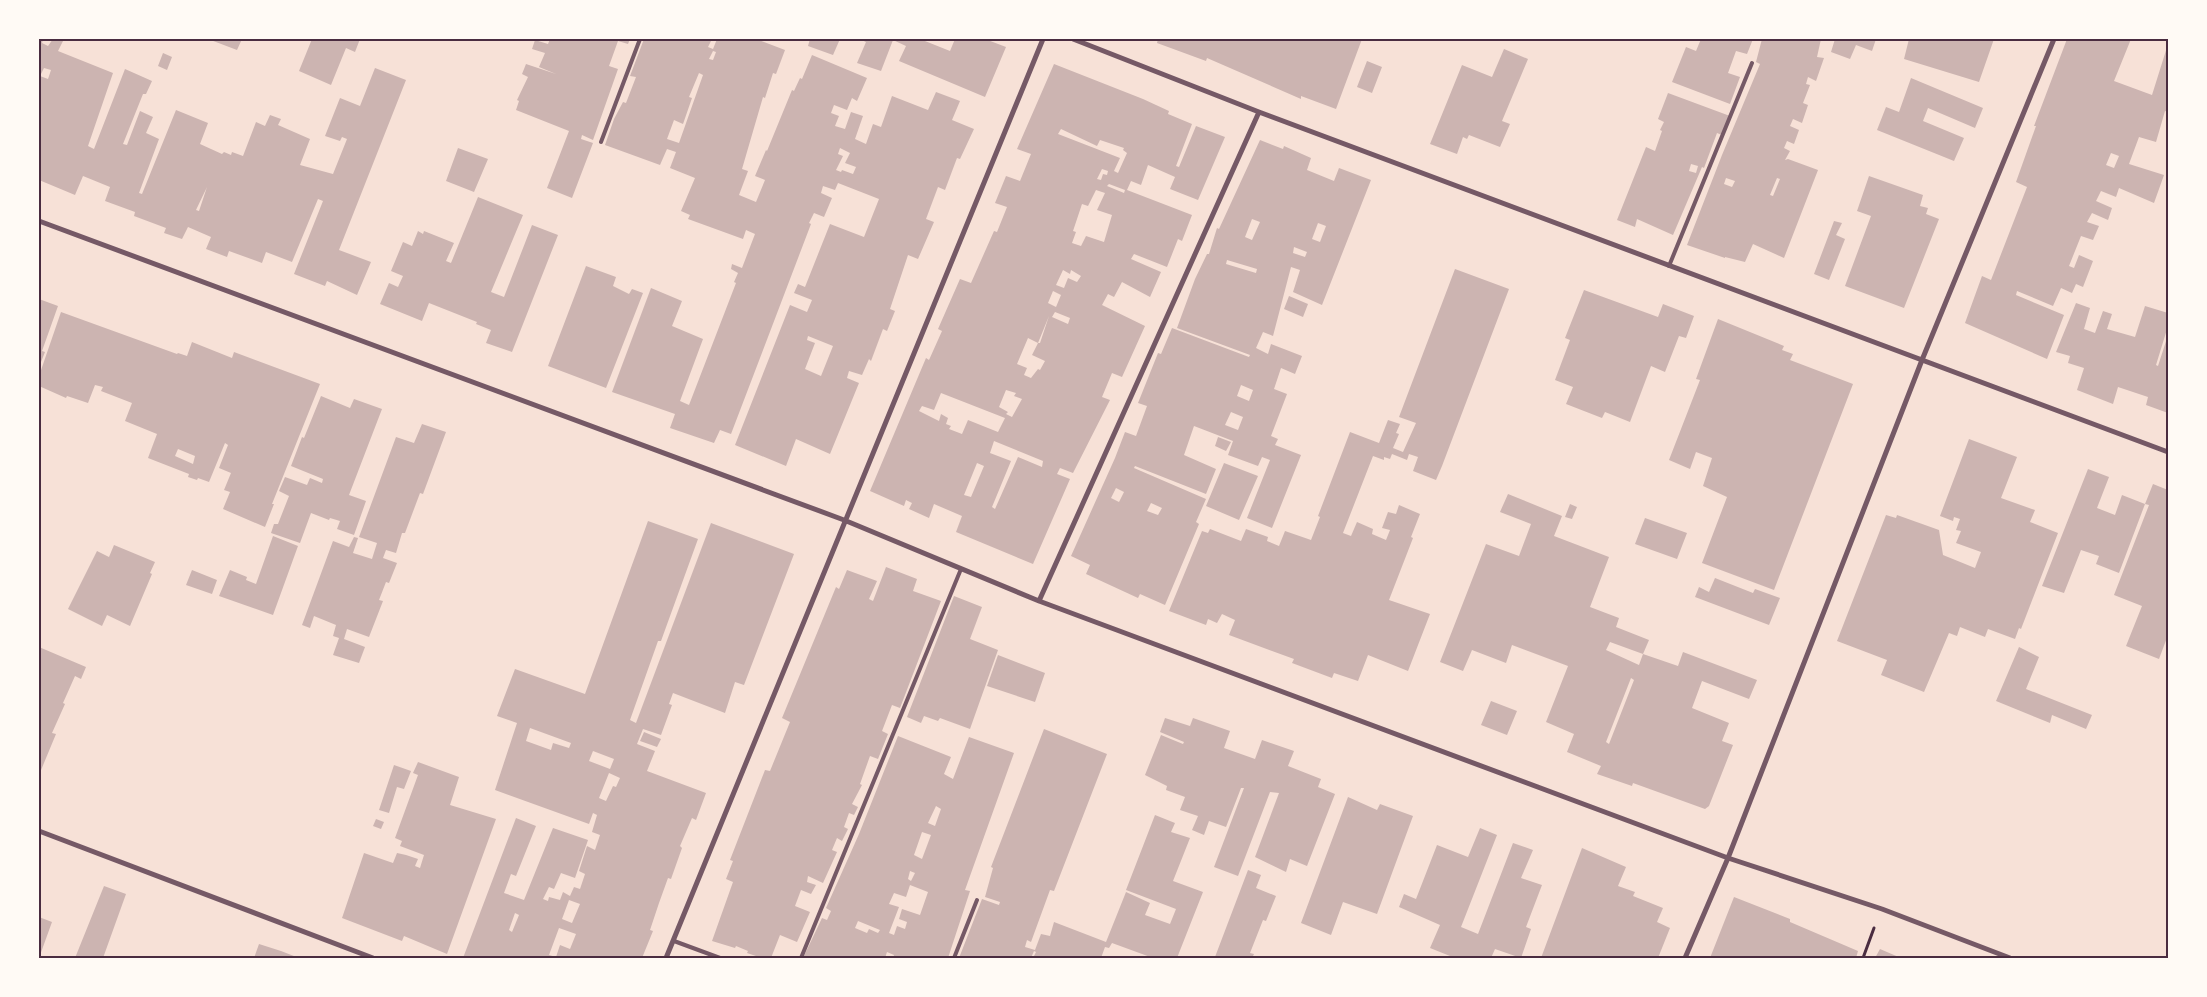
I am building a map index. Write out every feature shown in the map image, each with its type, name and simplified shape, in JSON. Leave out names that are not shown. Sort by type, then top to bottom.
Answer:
[{"type":"street","points":[[666,958],[844,520],[1043,39]]},
{"type":"street","points":[[1073,39],[1259,112],[2168,452]]},
{"type":"street","points":[[1685,958],[1728,858],[1922,360],[2054,39]]},
{"type":"street","points":[[1039,601],[1259,112]]},
{"type":"street","points":[[39,221],[844,520],[1039,601],[1728,858],[1882,909],[2010,958]]},
{"type":"street","points":[[39,830],[373,958]]},
{"type":"lane","points":[[601,142],[640,39]]},
{"type":"lane","points":[[1669,266],[1752,63]]},
{"type":"lane","points":[[800,958],[961,569]]},
{"type":"lane","points":[[954,958],[977,900]]},
{"type":"lane","points":[[674,941],[720,958]]},
{"type":"path","points":[[1863,958],[1882,909]]},
{"type":"building","points":[[39,39],[43,39],[42,43],[48,46],[53,39],[64,39],[58,51],[113,73],[88,146],[94,149],[125,69],[152,81],[146,94],[143,94],[123,144],[127,145],[140,111],[153,117],[146,133],[159,139],[139,193],[142,194],[176,110],[208,123],[200,144],[222,154],[224,152],[231,155],[232,152],[243,156],[256,122],[265,126],[270,115],[281,119],[278,125],[310,139],[300,165],[333,174],[347,139],[342,137],[340,141],[325,136],[340,98],[360,106],[375,68],[406,80],[339,250],[371,262],[357,295],[327,281],[325,286],[294,274],[323,201],[318,199],[292,262],[266,252],[262,263],[229,251],[227,257],[206,249],[211,237],[188,227],[182,239],[164,233],[166,228],[134,216],[135,212],[105,201],[110,187],[83,176],[75,195],[39,180],[39,100],[41,94],[39,93]],"holes":[[[44,68],[51,70],[48,79],[40,76]],[[207,187],[199,211],[196,210]]]},
{"type":"building","points":[[208,39],[242,39],[237,50]]},
{"type":"building","points":[[312,39],[360,39],[355,52],[346,48],[331,85],[299,71]]},
{"type":"building","points":[[550,39],[630,39],[628,44],[618,41],[609,66],[618,69],[593,140],[582,135],[581,139],[593,143],[572,198],[547,188],[569,131],[516,110],[519,101],[517,100],[528,77],[522,74],[526,64],[556,74],[539,67],[545,53],[532,49],[535,40],[548,44]]},
{"type":"building","points":[[644,39],[712,39],[708,47],[713,49],[717,39],[756,39],[785,50],[776,74],[773,73],[765,98],[763,97],[742,169],[748,171],[739,195],[756,202],[765,180],[755,176],[792,90],[794,91],[800,78],[802,79],[812,55],[867,78],[857,101],[852,98],[847,110],[834,105],[831,113],[839,116],[835,126],[845,129],[851,112],[863,116],[855,139],[866,144],[873,124],[881,127],[892,96],[928,110],[936,92],[960,101],[952,120],[974,129],[960,159],[957,158],[945,190],[938,187],[926,219],[934,222],[918,259],[908,255],[890,309],[895,311],[887,331],[883,329],[871,361],[869,359],[862,375],[849,371],[847,378],[859,383],[830,454],[796,439],[786,466],[735,445],[790,305],[807,312],[812,300],[794,293],[798,284],[805,287],[830,224],[864,237],[879,199],[838,183],[835,190],[823,186],[821,193],[832,198],[824,217],[814,213],[809,223],[811,224],[731,434],[720,430],[714,443],[670,428],[675,414],[612,392],[651,288],[682,301],[672,326],[703,339],[680,401],[689,405],[736,283],[734,282],[738,273],[731,269],[732,264],[742,268],[755,234],[746,230],[743,239],[688,219],[690,215],[681,211],[695,178],[670,168],[676,152],[667,149],[660,165],[605,145],[614,119],[623,102],[626,103],[636,77],[630,76]],"holes":[[[713,51],[716,52],[713,60],[709,59]],[[699,73],[703,75],[679,143],[667,139],[674,120],[683,124],[692,98],[689,97]],[[840,148],[850,153],[845,163],[856,167],[853,174],[836,170],[843,156],[838,154]],[[808,336],[833,346],[821,376],[805,369],[815,343],[807,340]]]},
{"type":"building","points":[[810,39],[840,39],[833,55],[808,46]]},
{"type":"building","points":[[859,39],[920,39],[950,51],[955,39],[985,39],[1006,47],[985,97],[899,61],[906,46],[893,40],[881,71],[857,63],[866,42]]},
{"type":"building","points":[[1158,39],[1362,39],[1336,109],[1301,96],[1301,99],[1207,58],[1206,61],[1157,43]]},
{"type":"building","points":[[1701,39],[1753,39],[1747,54],[1736,51],[1728,73],[1740,77],[1730,104],[1672,82],[1686,47],[1696,51]]},
{"type":"building","points":[[1762,39],[1821,39],[1817,57],[1824,58],[1816,81],[1808,77],[1806,84],[1810,85],[1803,103],[1808,105],[1802,123],[1793,119],[1790,126],[1799,130],[1794,144],[1787,141],[1784,148],[1790,151],[1785,160],[1788,159],[1818,170],[1784,258],[1753,244],[1745,262],[1725,258],[1687,245],[1760,64],[1756,62]],"holes":[[[1726,178],[1735,181],[1732,187],[1724,184]],[[1777,178],[1780,179],[1773,196],[1770,195]]]},
{"type":"building","points":[[1835,39],[1876,39],[1872,51],[1856,45],[1850,59],[1831,52]]},
{"type":"building","points":[[1909,39],[1994,39],[1979,82],[1904,59]]},
{"type":"building","points":[[2067,39],[2131,39],[2114,81],[2152,95],[2168,44],[2168,112],[2165,111],[2156,142],[2139,137],[2129,164],[2164,175],[2154,203],[2119,188],[2116,197],[2101,191],[2096,201],[2112,208],[2108,220],[2092,213],[2087,222],[2099,226],[2093,240],[2081,236],[2069,266],[2074,268],[2079,255],[2093,261],[2083,287],[2076,284],[2072,293],[2061,288],[2053,306],[2017,291],[2016,295],[2064,315],[2047,359],[1965,323],[1982,276],[1991,280],[2027,187],[2016,182],[2036,126],[2034,126]],"holes":[[[2111,153],[2119,156],[2114,168],[2106,165]]]},
{"type":"building","points":[[1504,49],[1528,59],[1502,121],[1510,124],[1500,147],[1469,135],[1467,139],[1463,137],[1457,154],[1430,144],[1462,65],[1492,77]]},
{"type":"building","points":[[163,53],[172,57],[167,70],[158,66]]},
{"type":"building","points":[[1367,61],[1382,67],[1372,93],[1357,87]]},
{"type":"building","points":[[1054,64],[1143,99],[1169,111],[1168,114],[1192,124],[1176,166],[1179,167],[1196,126],[1225,137],[1198,200],[1170,189],[1175,177],[1148,165],[1141,185],[1131,181],[1127,190],[1192,215],[1182,241],[1178,239],[1167,267],[1134,254],[1131,259],[1161,272],[1150,297],[1122,282],[1114,297],[1108,294],[1102,305],[1145,326],[1122,377],[1112,373],[1102,397],[1110,400],[1073,473],[1060,468],[1057,474],[1070,479],[1033,564],[956,532],[962,516],[934,504],[929,518],[909,509],[912,503],[906,500],[904,506],[870,491],[926,358],[929,360],[942,331],[938,329],[960,279],[971,283],[994,231],[997,232],[1007,207],[995,203],[1006,176],[1020,181],[1031,154],[1017,149]],"holes":[[[1061,129],[1097,146],[1100,140],[1124,148],[1123,150],[1127,153],[1118,173],[1114,171],[1120,158],[1058,134]],[[1102,169],[1108,171],[1107,175],[1103,174],[1101,180],[1097,179]],[[1109,184],[1125,190],[1124,193],[1107,186]],[[1096,190],[1105,193],[1097,210],[1112,215],[1104,242],[1086,236],[1081,246],[1072,243],[1076,232],[1073,231],[1082,204],[1088,206]],[[1063,270],[1070,274],[1071,270],[1081,276],[1077,282],[1068,278],[1064,288],[1056,285]],[[1053,291],[1061,295],[1056,307],[1048,303]],[[1055,312],[1070,318],[1068,324],[1052,317]],[[1049,316],[1040,343],[1038,343]],[[1028,338],[1038,343],[1032,355],[1045,361],[1040,370],[1038,369],[1031,378],[1024,375],[1027,368],[1017,364]],[[1006,390],[1016,393],[1014,396],[1022,399],[1012,417],[1006,414],[1008,412],[999,407]],[[941,393],[1005,418],[998,432],[968,420],[962,434],[949,429],[951,426],[946,424],[948,418],[941,414],[939,421],[919,411],[922,406],[934,410]],[[994,441],[1043,461],[1042,467],[1018,457],[995,509],[992,507],[1011,461],[990,453]],[[977,463],[984,466],[971,497],[964,495]]]},
{"type":"building","points":[[1911,78],[1983,108],[1975,128],[1928,108],[1923,121],[1964,138],[1954,161],[1877,130],[1886,107],[1899,112]]},
{"type":"building","points":[[1668,93],[1730,116],[1722,135],[1717,133],[1704,168],[1702,167],[1673,235],[1637,219],[1635,227],[1617,220],[1646,147],[1655,151],[1664,122],[1658,119]],"holes":[[[1691,164],[1698,166],[1696,173],[1689,171]]]},
{"type":"building","points":[[1260,140],[1283,149],[1284,146],[1311,158],[1307,170],[1334,181],[1339,168],[1371,180],[1322,305],[1293,292],[1300,270],[1291,267],[1273,336],[1263,332],[1256,348],[1268,354],[1271,344],[1302,356],[1295,374],[1281,368],[1274,389],[1287,394],[1271,436],[1278,439],[1275,445],[1301,455],[1272,528],[1247,518],[1270,460],[1262,457],[1258,466],[1228,455],[1233,441],[1194,426],[1184,455],[1216,469],[1206,494],[1135,466],[1134,468],[1206,499],[1196,522],[1199,524],[1165,605],[1140,594],[1138,598],[1086,574],[1090,565],[1071,556],[1125,432],[1136,436],[1147,406],[1138,403],[1158,353],[1161,354],[1172,328],[1249,357],[1250,355],[1177,328],[1195,279],[1207,254],[1209,254],[1217,228],[1219,229]],"holes":[[[1252,219],[1260,222],[1252,240],[1245,237]],[[1318,223],[1326,226],[1320,242],[1312,239]],[[1294,247],[1307,252],[1305,257],[1293,253]],[[1227,260],[1257,269],[1256,273],[1226,264]],[[1241,385],[1253,390],[1249,401],[1237,396]],[[1231,412],[1243,417],[1238,430],[1225,425]],[[1116,488],[1124,492],[1119,502],[1111,498]],[[1151,503],[1162,508],[1158,515],[1147,511]]]},
{"type":"building","points":[[458,148],[488,159],[474,192],[446,181]]},
{"type":"building","points":[[1869,176],[1923,195],[1920,206],[1928,208],[1926,214],[1939,219],[1904,308],[1845,286],[1871,216],[1857,211]]},
{"type":"building","points":[[478,197],[523,215],[491,292],[504,297],[532,225],[558,235],[512,352],[486,343],[491,330],[476,324],[477,322],[429,303],[422,321],[380,304],[389,283],[398,287],[403,276],[391,271],[403,242],[412,246],[418,231],[423,234],[424,231],[454,243],[446,261],[451,263]]},
{"type":"building","points":[[1834,221],[1842,223],[1836,235],[1845,239],[1829,280],[1814,274]]},
{"type":"building","points":[[586,266],[616,277],[613,286],[629,294],[632,289],[643,293],[606,388],[548,366]]},
{"type":"building","points":[[1455,269],[1509,289],[1442,466],[1436,480],[1413,471],[1418,457],[1409,454],[1407,460],[1392,454],[1390,459],[1384,457],[1384,460],[1373,456],[1343,533],[1351,536],[1357,522],[1373,529],[1372,534],[1386,540],[1390,530],[1382,528],[1388,512],[1396,514],[1399,505],[1420,514],[1411,537],[1413,538],[1389,600],[1430,614],[1408,671],[1368,655],[1358,681],[1334,673],[1332,678],[1292,663],[1294,659],[1229,635],[1235,620],[1222,614],[1217,623],[1208,619],[1206,625],[1169,611],[1202,531],[1208,533],[1210,529],[1241,541],[1246,529],[1268,537],[1267,541],[1279,546],[1285,531],[1311,540],[1320,517],[1318,516],[1350,432],[1379,443],[1388,420],[1400,424],[1396,433],[1399,434],[1393,448],[1403,452],[1416,423],[1399,417]]},
{"type":"building","points":[[1584,290],[1658,317],[1663,304],[1694,316],[1686,338],[1679,336],[1665,372],[1651,366],[1630,422],[1605,412],[1602,418],[1566,404],[1573,387],[1555,380],[1570,340],[1565,338]]},
{"type":"building","points":[[1289,296],[1308,304],[1303,317],[1284,309]]},
{"type":"building","points":[[39,299],[58,306],[42,351],[45,352],[41,362],[39,361]]},
{"type":"building","points":[[2076,303],[2090,308],[2084,329],[2095,333],[2103,311],[2112,314],[2107,329],[2135,337],[2145,306],[2168,313],[2168,326],[2156,365],[2158,366],[2168,335],[2168,413],[2146,405],[2148,397],[2118,387],[2113,404],[2077,390],[2084,368],[2068,363],[2070,356],[2056,352]]},
{"type":"building","points":[[61,312],[177,354],[187,356],[192,342],[232,358],[234,352],[320,384],[272,504],[274,504],[265,527],[223,509],[230,492],[224,490],[231,473],[219,468],[228,445],[225,443],[209,482],[188,477],[189,474],[148,458],[157,434],[125,421],[132,403],[101,391],[103,387],[95,385],[88,403],[67,396],[66,398],[39,386],[39,376]],"holes":[[[178,449],[195,456],[193,464],[175,456]]]},
{"type":"building","points":[[1718,319],[1784,346],[1782,350],[1793,354],[1790,360],[1853,384],[1774,590],[1702,563],[1727,497],[1703,486],[1712,458],[1696,452],[1690,469],[1669,460],[1700,380],[1696,379]]},
{"type":"building","points":[[321,396],[350,408],[354,399],[382,409],[349,495],[366,501],[354,535],[337,529],[340,521],[330,518],[329,520],[311,513],[300,543],[271,533],[274,524],[278,524],[289,496],[279,491],[285,477],[307,485],[310,478],[322,483],[323,479],[291,466]]},
{"type":"building","points":[[422,424],[446,432],[423,494],[420,493],[405,533],[402,533],[396,553],[386,550],[383,558],[397,563],[389,583],[386,582],[379,600],[383,601],[369,637],[347,629],[344,639],[365,647],[359,663],[333,655],[339,638],[333,636],[336,625],[314,616],[310,628],[302,625],[333,541],[349,547],[354,537],[358,538],[353,553],[372,559],[377,543],[359,537],[396,437],[414,443]]},
{"type":"building","points":[[1218,437],[1231,442],[1226,451],[1215,446]]},
{"type":"building","points":[[1969,439],[2017,457],[2001,498],[2035,510],[2030,522],[2058,533],[2021,629],[2019,628],[2015,639],[1988,629],[1985,637],[1960,627],[1957,636],[1949,633],[1924,692],[1881,675],[1887,660],[1837,641],[1886,515],[1896,518],[1897,515],[1939,530],[1943,555],[1975,568],[1981,552],[1956,543],[1961,531],[1956,530],[1960,519],[1954,517],[1953,521],[1940,516]]},
{"type":"building","points":[[1224,463],[1258,476],[1239,520],[1206,506]]},
{"type":"building","points":[[2088,469],[2109,477],[2097,508],[2115,515],[2122,495],[2145,504],[2119,573],[2096,564],[2099,556],[2081,550],[2064,593],[2042,586]]},
{"type":"building","points":[[2153,484],[2168,490],[2168,635],[2159,659],[2126,646],[2142,606],[2114,595],[2149,505],[2145,504]]},
{"type":"building","points":[[1508,494],[1562,516],[1554,536],[1609,557],[1590,607],[1619,618],[1616,627],[1649,640],[1643,654],[1678,666],[1683,652],[1757,680],[1749,699],[1702,681],[1692,708],[1729,723],[1722,741],[1733,745],[1709,806],[1705,809],[1633,783],[1632,786],[1597,774],[1601,766],[1567,752],[1574,734],[1546,722],[1568,666],[1512,645],[1506,663],[1472,650],[1463,671],[1440,662],[1486,544],[1519,556],[1531,524],[1500,512]],"holes":[[[1610,642],[1643,654],[1639,665],[1606,650]],[[1631,678],[1634,680],[1609,744],[1606,742]]]},
{"type":"building","points":[[1570,504],[1577,507],[1572,519],[1565,517]]},
{"type":"building","points":[[1645,518],[1687,533],[1677,559],[1635,544]]},
{"type":"building","points":[[648,521],[698,539],[661,641],[658,641],[630,720],[636,723],[711,523],[794,554],[744,685],[735,682],[725,713],[673,693],[669,704],[672,705],[661,735],[643,729],[637,744],[655,751],[647,771],[706,793],[696,820],[692,818],[680,846],[682,848],[671,879],[668,878],[650,930],[653,931],[642,958],[463,958],[516,818],[536,826],[516,876],[511,874],[504,893],[524,900],[553,828],[588,840],[575,878],[561,873],[554,889],[549,887],[543,899],[548,901],[549,897],[560,900],[563,892],[570,896],[574,887],[580,889],[585,874],[579,871],[587,846],[595,850],[600,835],[592,832],[597,815],[593,813],[589,824],[495,790],[517,723],[497,716],[515,669],[585,694]],"holes":[[[530,728],[571,743],[569,748],[553,743],[551,750],[526,741]],[[593,751],[614,759],[610,769],[589,761]],[[609,773],[620,778],[616,787],[613,786],[606,801],[599,798]],[[569,900],[580,904],[572,923],[562,919]],[[515,913],[519,915],[512,932],[509,930]],[[559,928],[576,934],[570,949],[560,945],[556,957],[549,955]]]},
{"type":"building","points":[[273,536],[298,546],[273,615],[219,596],[230,570],[247,577],[246,580],[256,584]]},
{"type":"building","points":[[114,545],[155,562],[150,573],[152,574],[130,626],[107,615],[102,626],[68,609],[97,551],[109,557]]},
{"type":"building","points":[[886,567],[917,579],[913,591],[941,601],[900,708],[892,705],[882,731],[888,734],[878,759],[870,756],[860,784],[862,785],[852,804],[858,807],[854,815],[849,813],[844,827],[848,829],[842,841],[837,838],[832,850],[837,852],[823,883],[808,876],[807,882],[816,885],[811,894],[801,890],[795,906],[810,912],[797,942],[780,935],[771,958],[762,958],[747,953],[748,951],[736,946],[735,948],[712,941],[733,882],[726,879],[733,861],[730,860],[765,770],[770,771],[790,722],[782,718],[836,587],[839,589],[847,570],[877,581],[869,599],[873,601]]},
{"type":"building","points":[[192,570],[217,580],[212,594],[186,585]]},
{"type":"building","points":[[1715,578],[1753,593],[1755,589],[1780,598],[1769,625],[1695,597],[1699,587],[1709,592]]},
{"type":"building","points":[[954,596],[982,607],[970,639],[998,650],[970,729],[940,718],[938,721],[924,716],[921,723],[907,717]]},
{"type":"building","points":[[39,647],[86,667],[81,679],[75,676],[63,703],[65,704],[52,733],[56,734],[39,775]]},
{"type":"building","points":[[2019,647],[2039,657],[2026,689],[2092,715],[2086,729],[2052,715],[2050,723],[1996,701]]},
{"type":"building","points":[[998,655],[1045,673],[1035,702],[987,686]]},
{"type":"building","points":[[1491,701],[1517,711],[1507,735],[1481,725]]},
{"type":"building","points":[[1165,718],[1190,726],[1193,718],[1230,731],[1224,748],[1255,759],[1262,740],[1294,751],[1288,766],[1321,779],[1318,787],[1335,794],[1307,866],[1290,859],[1286,872],[1255,857],[1279,793],[1270,792],[1238,876],[1214,867],[1244,788],[1241,788],[1226,827],[1209,821],[1204,835],[1192,830],[1198,816],[1180,810],[1185,797],[1166,790],[1167,786],[1145,775],[1161,735],[1183,744],[1184,742],[1160,732]]},
{"type":"building","points":[[1044,729],[1107,754],[1054,891],[1050,890],[1031,942],[1027,940],[1025,947],[1035,950],[1041,934],[1050,936],[1054,922],[1106,942],[1126,892],[1150,903],[1145,915],[1170,924],[1176,909],[1126,890],[1155,815],[1175,823],[1171,832],[1190,838],[1173,881],[1203,892],[1177,958],[1153,958],[1112,943],[1109,948],[1105,947],[1101,958],[1033,958],[1036,952],[1034,951],[1031,958],[959,958],[982,899],[999,905],[1000,902],[985,897],[993,868],[991,867]]},
{"type":"building","points":[[644,732],[661,739],[657,747],[640,741]]},
{"type":"building","points":[[898,736],[951,757],[944,774],[953,779],[969,737],[1014,753],[965,890],[970,891],[948,958],[893,958],[894,955],[887,952],[885,958],[803,958],[822,918],[827,920],[831,911],[826,908],[859,834]],"holes":[[[936,806],[941,809],[935,826],[928,823]],[[922,832],[931,835],[922,859],[914,855]],[[910,871],[915,873],[911,881],[908,879]],[[910,885],[928,892],[920,915],[902,909],[899,919],[907,922],[905,929],[897,926],[894,935],[889,933],[899,907],[889,904],[894,893],[906,897]],[[858,921],[880,930],[878,933],[869,929],[867,933],[855,928]]]},
{"type":"building","points":[[418,762],[459,777],[450,805],[496,819],[447,954],[404,936],[402,941],[342,918],[364,853],[393,863],[397,853],[406,855],[418,859],[415,866],[420,868],[424,855],[400,846],[402,841],[395,838],[418,775],[413,773]]},
{"type":"building","points":[[394,765],[411,771],[404,789],[397,787],[389,813],[379,810]]},
{"type":"building","points":[[1348,797],[1377,810],[1380,804],[1413,816],[1377,914],[1343,902],[1331,935],[1301,923]]},
{"type":"building","points":[[376,819],[384,822],[381,829],[373,826]]},
{"type":"building","points":[[1480,828],[1497,835],[1461,927],[1478,934],[1513,843],[1533,850],[1521,878],[1542,885],[1526,927],[1531,929],[1521,958],[1495,949],[1491,958],[1449,958],[1450,956],[1430,948],[1440,925],[1399,907],[1404,894],[1416,899],[1437,845],[1468,857]]},
{"type":"building","points":[[1582,848],[1626,867],[1618,886],[1635,892],[1633,896],[1663,908],[1657,922],[1670,928],[1658,958],[1541,958]]},
{"type":"building","points":[[1248,870],[1261,875],[1256,888],[1276,896],[1266,921],[1263,920],[1250,953],[1254,954],[1252,958],[1215,957]]},
{"type":"building","points":[[104,886],[126,894],[103,958],[75,958]]},
{"type":"building","points":[[1734,897],[1790,919],[1790,922],[1858,951],[1856,958],[1710,958]]},
{"type":"building","points":[[39,917],[52,922],[39,958]]},
{"type":"building","points":[[259,944],[281,951],[299,958],[254,958]]},
{"type":"building","points":[[1880,949],[1901,958],[1875,958]]}]
